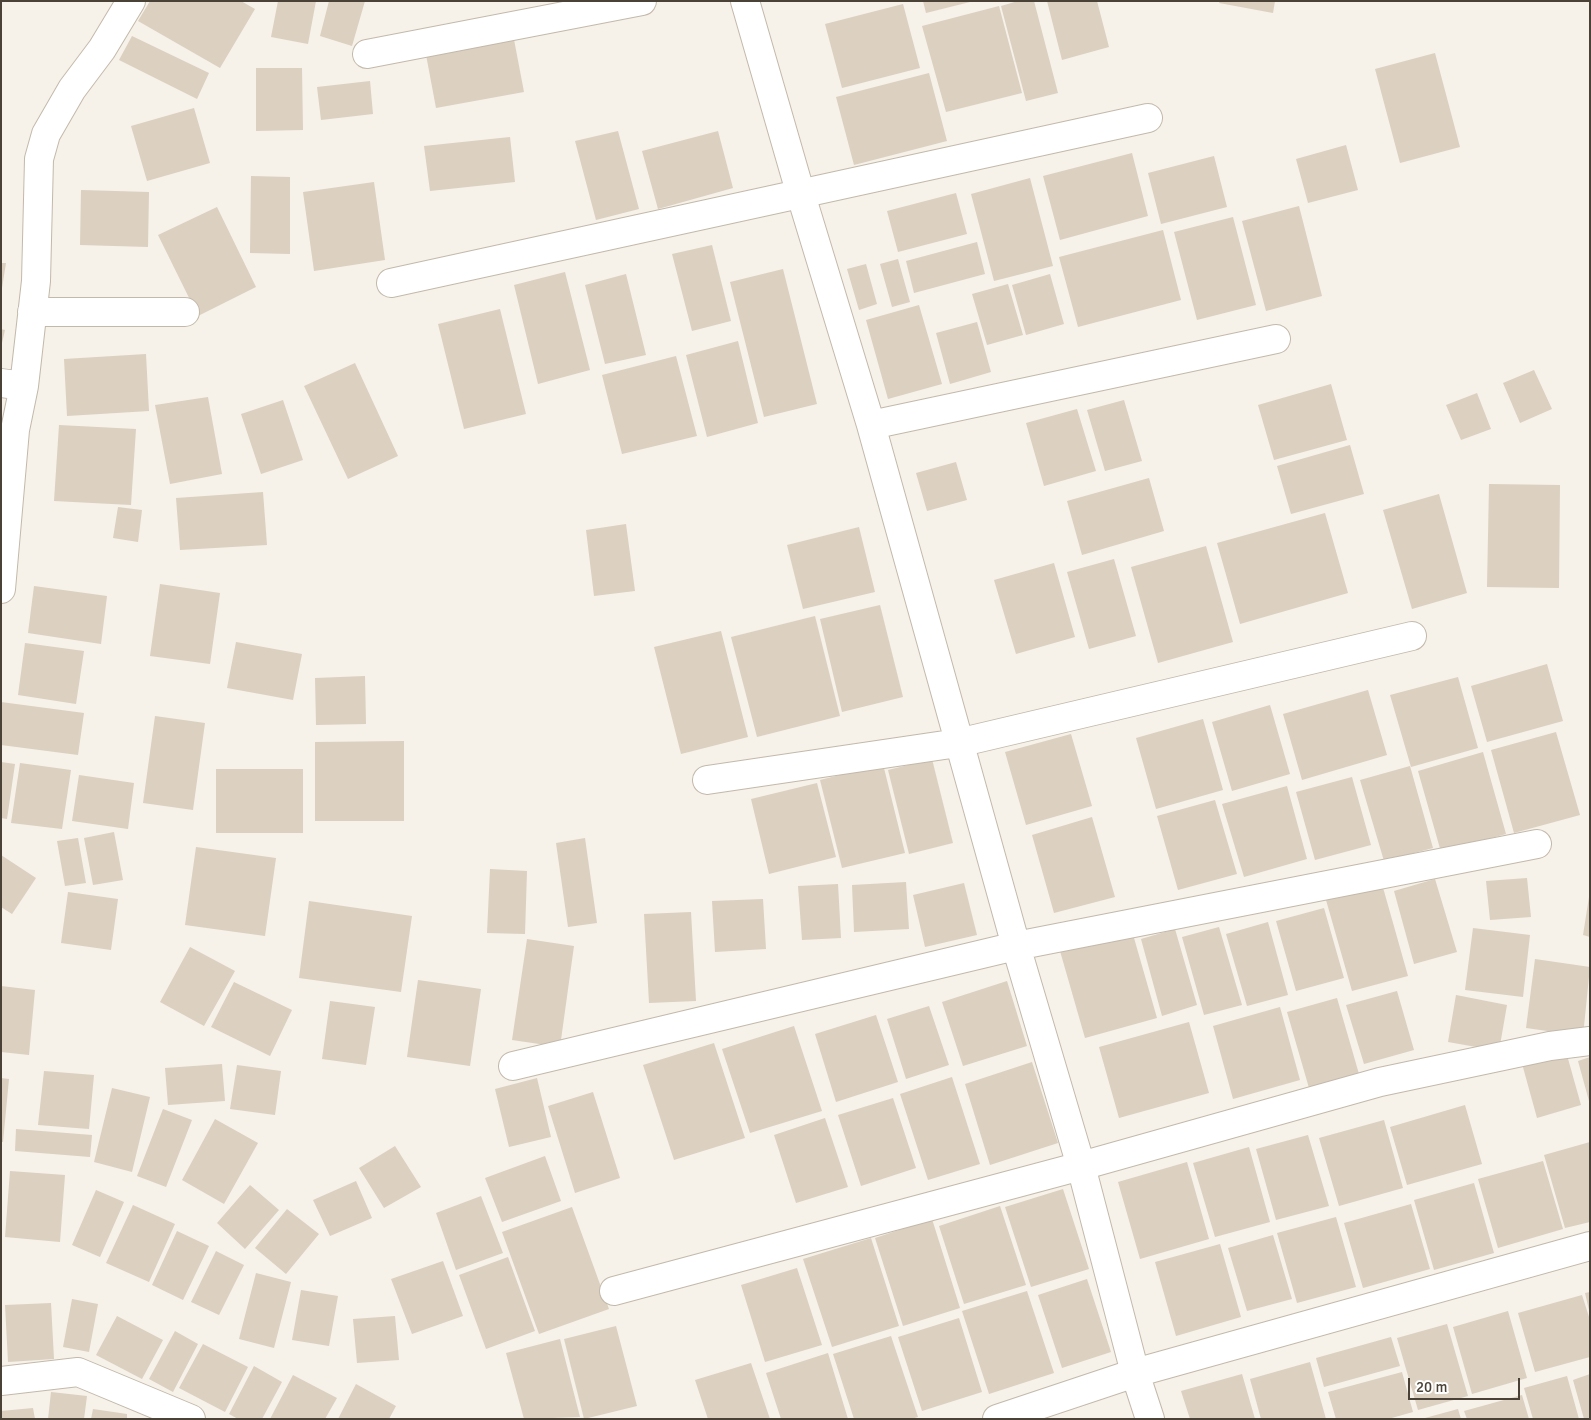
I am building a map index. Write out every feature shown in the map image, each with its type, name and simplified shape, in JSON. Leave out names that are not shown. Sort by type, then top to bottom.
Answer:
[{"type":"street","points":[[1,589],[6,476],[15,430],[13,384],[32,312],[38,246],[39,159],[46,134],[72,89],[102,49],[131,1]]},
{"type":"street","points":[[367,54],[642,1]]},
{"type":"street","points":[[745,1],[871,426],[958,743],[1081,1166],[1135,1373],[1150,1419]]},
{"type":"street","points":[[391,283],[1148,118]]},
{"type":"street","points":[[32,312],[185,312]]},
{"type":"street","points":[[871,426],[1276,339]]},
{"type":"street","points":[[707,780],[958,743],[1412,636]]},
{"type":"street","points":[[513,1066],[1016,946],[1537,844]]},
{"type":"street","points":[[614,1291],[1081,1166],[1380,1082],[1550,1046],[1590,1041]]},
{"type":"street","points":[[997,1419],[1135,1373],[1590,1246]]},
{"type":"street","points":[[1,1381],[78,1372],[191,1419]]},
{"type":"building","points":[[150,1],[241,1],[255,9],[220,68],[138,21]]},
{"type":"building","points":[[278,1],[316,1],[308,44],[271,37]]},
{"type":"building","points":[[329,1],[365,1],[352,46],[320,36]]},
{"type":"building","points":[[923,1],[970,1],[970,2],[926,13]]},
{"type":"building","points":[[1018,1],[1034,1],[1058,93],[1026,101],[1001,6]]},
{"type":"building","points":[[1047,1],[1097,1],[1109,47],[1062,60]]},
{"type":"building","points":[[1220,1],[1275,1],[1273,13],[1219,3]]},
{"type":"building","points":[[903,4],[920,68],[842,88],[825,24]]},
{"type":"building","points":[[999,6],[1022,93],[946,112],[922,26]]},
{"type":"building","points":[[512,29],[524,92],[436,108],[424,44]]},
{"type":"building","points":[[132,36],[209,73],[197,99],[119,60]]},
{"type":"building","points":[[1435,53],[1460,147],[1400,163],[1375,69]]},
{"type":"building","points":[[256,68],[302,68],[303,130],[256,131]]},
{"type":"building","points":[[929,73],[947,141],[854,165],[836,97]]},
{"type":"building","points":[[370,81],[373,114],[321,120],[317,87]]},
{"type":"building","points":[[194,108],[210,163],[147,181],[131,126]]},
{"type":"building","points":[[618,131],[639,209],[596,220],[575,141]]},
{"type":"building","points":[[718,131],[733,188],[658,209],[642,151]]},
{"type":"building","points":[[510,137],[515,182],[430,191],[424,146]]},
{"type":"building","points":[[1346,145],[1358,190],[1308,203],[1296,159]]},
{"type":"building","points":[[1132,153],[1148,216],[1060,240],[1043,176]]},
{"type":"building","points":[[1214,156],[1227,207],[1161,224],[1148,173]]},
{"type":"building","points":[[251,176],[290,177],[290,254],[250,253]]},
{"type":"building","points":[[1030,178],[1053,266],[994,281],[971,194]]},
{"type":"building","points":[[374,182],[385,260],[314,271],[303,192]]},
{"type":"building","points":[[81,190],[149,192],[148,247],[80,245]]},
{"type":"building","points":[[956,193],[967,234],[898,252],[887,211]]},
{"type":"building","points":[[1299,206],[1322,296],[1266,311],[1242,221]]},
{"type":"building","points":[[217,207],[256,287],[198,316],[158,235]]},
{"type":"building","points":[[1233,217],[1256,305],[1197,320],[1174,232]]},
{"type":"building","points":[[1163,230],[1181,300],[1078,327],[1059,257]]},
{"type":"building","points":[[977,242],[985,274],[914,293],[906,261]]},
{"type":"building","points":[[712,245],[731,321],[692,331],[672,254]]},
{"type":"building","points":[[898,259],[910,302],[892,307],[880,264]]},
{"type":"building","points":[[1,263],[6,263],[2,288],[1,288]]},
{"type":"building","points":[[866,264],[877,304],[859,310],[847,269]]},
{"type":"building","points":[[783,269],[817,404],[764,417],[730,282]]},
{"type":"building","points":[[565,272],[590,370],[538,384],[514,285]]},
{"type":"building","points":[[626,274],[646,355],[605,364],[585,285]]},
{"type":"building","points":[[1050,274],[1064,324],[1026,335],[1012,285]]},
{"type":"building","points":[[1008,284],[1023,335],[987,345],[972,294]]},
{"type":"building","points":[[919,305],[942,384],[888,399],[866,320]]},
{"type":"building","points":[[500,309],[526,414],[464,429],[438,324]]},
{"type":"building","points":[[977,322],[991,372],[950,384],[936,333]]},
{"type":"building","points":[[1,329],[5,330],[2,343],[1,343]]},
{"type":"building","points":[[738,341],[758,423],[707,437],[686,355]]},
{"type":"building","points":[[146,354],[149,411],[67,416],[64,359]]},
{"type":"building","points":[[676,356],[697,436],[622,454],[602,375]]},
{"type":"building","points":[[355,363],[398,456],[348,479],[304,386]]},
{"type":"building","points":[[1534,370],[1552,409],[1520,423],[1503,383]]},
{"type":"building","points":[[1331,384],[1347,440],[1274,460],[1258,405]]},
{"type":"building","points":[[1477,393],[1491,429],[1461,440],[1446,405]]},
{"type":"building","points":[[208,397],[222,474],[170,484],[155,405]]},
{"type":"building","points":[[283,400],[303,460],[261,474],[241,414]]},
{"type":"building","points":[[1124,400],[1142,461],[1105,471],[1087,410]]},
{"type":"building","points":[[1077,409],[1096,471],[1044,486],[1026,423]]},
{"type":"building","points":[[59,425],[136,429],[131,505],[54,501]]},
{"type":"building","points":[[1350,445],[1364,494],[1291,514],[1277,466]]},
{"type":"building","points":[[956,462],[967,500],[927,511],[916,473]]},
{"type":"building","points":[[1149,478],[1164,531],[1082,555],[1067,501]]},
{"type":"building","points":[[1489,484],[1560,485],[1559,588],[1487,587]]},
{"type":"building","points":[[263,492],[267,545],[180,550],[176,498]]},
{"type":"building","points":[[1439,494],[1467,593],[1412,609],[1383,510]]},
{"type":"building","points":[[118,507],[142,510],[138,542],[113,538]]},
{"type":"building","points":[[1325,513],[1348,593],[1240,624],[1217,543]]},
{"type":"building","points":[[626,524],[635,591],[594,596],[586,530]]},
{"type":"building","points":[[859,527],[875,592],[803,609],[787,545]]},
{"type":"building","points":[[1206,546],[1233,642],[1158,663],[1131,567]]},
{"type":"building","points":[[1114,559],[1136,636],[1089,649],[1067,572]]},
{"type":"building","points":[[1054,563],[1075,637],[1016,654],[994,580]]},
{"type":"building","points":[[160,584],[220,593],[210,664],[150,656]]},
{"type":"building","points":[[34,586],[107,596],[101,644],[28,633]]},
{"type":"building","points":[[880,605],[903,697],[842,712],[820,619]]},
{"type":"building","points":[[815,616],[840,716],[757,737],[731,637]]},
{"type":"building","points":[[721,631],[748,737],[681,754],[654,647]]},
{"type":"building","points":[[236,642],[302,654],[293,700],[227,688]]},
{"type":"building","points":[[25,643],[84,651],[76,704],[18,695]]},
{"type":"building","points":[[1547,664],[1563,721],[1487,742],[1471,686]]},
{"type":"building","points":[[365,676],[366,724],[316,725],[315,678]]},
{"type":"building","points":[[1458,677],[1478,748],[1411,767],[1390,695]]},
{"type":"building","points":[[1368,690],[1387,755],[1302,780],[1283,714]]},
{"type":"building","points":[[1,702],[84,713],[78,755],[1,745]]},
{"type":"building","points":[[1270,705],[1290,774],[1232,791],[1212,722]]},
{"type":"building","points":[[155,716],[205,723],[193,810],[143,803]]},
{"type":"building","points":[[1203,719],[1223,790],[1156,809],[1136,738]]},
{"type":"building","points":[[1556,732],[1580,815],[1514,833],[1491,750]]},
{"type":"building","points":[[1071,734],[1092,806],[1026,825],[1005,752]]},
{"type":"building","points":[[404,741],[404,821],[315,821],[315,742]]},
{"type":"building","points":[[1483,752],[1506,834],[1441,852],[1418,771]]},
{"type":"building","points":[[932,759],[953,843],[909,854],[888,770]]},
{"type":"building","points":[[1,762],[15,764],[7,819],[1,818]]},
{"type":"building","points":[[20,763],[71,770],[62,829],[11,823]]},
{"type":"building","points":[[883,764],[905,853],[842,868],[820,780]]},
{"type":"building","points":[[1410,766],[1433,848],[1384,861],[1360,780]]},
{"type":"building","points":[[216,769],[303,769],[303,833],[216,833]]},
{"type":"building","points":[[79,775],[134,783],[128,829],[72,821]]},
{"type":"building","points":[[1352,777],[1371,845],[1315,860],[1296,792]]},
{"type":"building","points":[[817,783],[836,857],[769,874],[751,799]]},
{"type":"building","points":[[1287,786],[1307,859],[1244,877],[1222,804]]},
{"type":"building","points":[[1215,800],[1237,874],[1178,890],[1157,816]]},
{"type":"building","points":[[1092,817],[1115,897],[1054,913],[1032,835]]},
{"type":"building","points":[[114,832],[123,880],[93,885],[84,838]]},
{"type":"building","points":[[78,838],[86,883],[65,886],[57,841]]},
{"type":"building","points":[[585,838],[597,923],[568,927],[556,843]]},
{"type":"building","points":[[196,847],[276,858],[265,936],[185,925]]},
{"type":"building","points":[[1,855],[36,878],[12,914],[1,907]]},
{"type":"building","points":[[490,869],[527,871],[525,934],[487,933]]},
{"type":"building","points":[[1527,878],[1531,917],[1490,920],[1486,881]]},
{"type":"building","points":[[1435,879],[1457,952],[1414,964],[1394,891]]},
{"type":"building","points":[[906,882],[909,929],[854,932],[852,885]]},
{"type":"building","points":[[964,883],[977,935],[925,947],[913,895]]},
{"type":"building","points":[[838,884],[841,938],[802,940],[798,886]]},
{"type":"building","points":[[1382,884],[1408,976],[1352,991],[1326,900]]},
{"type":"building","points":[[68,892],[118,899],[111,950],[61,943]]},
{"type":"building","points":[[1590,897],[1590,937],[1583,935]]},
{"type":"building","points":[[763,899],[766,949],[715,952],[712,901]]},
{"type":"building","points":[[309,901],[412,916],[401,992],[299,978]]},
{"type":"building","points":[[1324,908],[1344,978],[1296,991],[1276,921]]},
{"type":"building","points":[[691,912],[696,1001],[649,1003],[644,914]]},
{"type":"building","points":[[1268,922],[1288,995],[1247,1006],[1226,934]]},
{"type":"building","points":[[1219,927],[1242,1005],[1204,1015],[1182,937]]},
{"type":"building","points":[[1473,928],[1530,935],[1523,997],[1465,990]]},
{"type":"building","points":[[1175,929],[1197,1005],[1162,1016],[1141,939]]},
{"type":"building","points":[[1132,931],[1157,1018],[1085,1038],[1060,951]]},
{"type":"building","points":[[527,939],[574,946],[560,1047],[512,1040]]},
{"type":"building","points":[[190,947],[235,971],[204,1026],[160,1002]]},
{"type":"building","points":[[1535,959],[1590,967],[1583,1036],[1526,1028]]},
{"type":"building","points":[[418,980],[481,989],[470,1066],[407,1057]]},
{"type":"building","points":[[1007,981],[1027,1046],[963,1066],[942,1002]]},
{"type":"building","points":[[234,982],[292,1010],[270,1056],[211,1027]]},
{"type":"building","points":[[1,986],[35,990],[29,1055],[1,1052]]},
{"type":"building","points":[[1397,991],[1414,1050],[1364,1064],[1346,1005]]},
{"type":"building","points":[[1456,995],[1507,1005],[1499,1051],[1448,1042]]},
{"type":"building","points":[[1337,998],[1359,1074],[1309,1088],[1287,1012]]},
{"type":"building","points":[[330,1001],[375,1007],[366,1065],[322,1059]]},
{"type":"building","points":[[929,1006],[949,1065],[906,1079],[887,1019]]},
{"type":"building","points":[[1280,1007],[1300,1080],[1233,1099],[1213,1026]]},
{"type":"building","points":[[876,1015],[898,1082],[836,1102],[815,1034]]},
{"type":"building","points":[[1189,1022],[1209,1093],[1119,1118],[1099,1047]]},
{"type":"building","points":[[794,1026],[822,1111],[750,1133],[722,1049]]},
{"type":"building","points":[[714,1043],[745,1138],[674,1160],[643,1065]]},
{"type":"building","points":[[1565,1048],[1581,1105],[1537,1118],[1521,1060]]},
{"type":"building","points":[[1590,1057],[1590,1101],[1589,1101],[1578,1061]]},
{"type":"building","points":[[1032,1062],[1058,1143],[990,1165],[965,1084]]},
{"type":"building","points":[[222,1064],[225,1101],[168,1105],[165,1068]]},
{"type":"building","points":[[237,1065],[281,1071],[275,1115],[230,1109]]},
{"type":"building","points":[[44,1071],[94,1075],[89,1129],[38,1125]]},
{"type":"building","points":[[952,1077],[980,1164],[928,1180],[900,1094]]},
{"type":"building","points":[[1,1078],[9,1079],[3,1142],[1,1142]]},
{"type":"building","points":[[537,1078],[551,1137],[509,1147],[495,1089]]},
{"type":"building","points":[[112,1088],[150,1097],[132,1172],[94,1162]]},
{"type":"building","points":[[593,1092],[620,1178],[575,1193],[548,1106]]},
{"type":"building","points":[[893,1098],[916,1168],[861,1186],[838,1115]]},
{"type":"building","points":[[1465,1105],[1482,1164],[1407,1185],[1390,1127]]},
{"type":"building","points":[[163,1109],[192,1120],[166,1187],[137,1176]]},
{"type":"building","points":[[825,1118],[848,1187],[796,1203],[774,1135]]},
{"type":"building","points":[[215,1119],[258,1143],[224,1204],[182,1180]]},
{"type":"building","points":[[1384,1120],[1403,1188],[1339,1206],[1319,1138]]},
{"type":"building","points":[[16,1129],[92,1135],[90,1157],[15,1151]]},
{"type":"building","points":[[1308,1135],[1329,1206],[1276,1220],[1256,1149]]},
{"type":"building","points":[[1590,1142],[1590,1222],[1565,1228],[1544,1155]]},
{"type":"building","points":[[395,1146],[421,1187],[384,1208],[359,1168]]},
{"type":"building","points":[[1249,1147],[1270,1222],[1215,1237],[1193,1163]]},
{"type":"building","points":[[545,1156],[561,1201],[502,1222],[485,1178]]},
{"type":"building","points":[[1543,1161],[1563,1229],[1498,1248],[1478,1179]]},
{"type":"building","points":[[1187,1162],[1209,1239],[1140,1259],[1118,1182]]},
{"type":"building","points":[[10,1171],[65,1175],[60,1242],[5,1237]]},
{"type":"building","points":[[356,1181],[372,1218],[330,1236],[313,1200]]},
{"type":"building","points":[[1474,1183],[1494,1253],[1434,1270],[1414,1200]]},
{"type":"building","points":[[250,1185],[279,1210],[245,1249],[217,1223]]},
{"type":"building","points":[[1063,1189],[1089,1269],[1031,1287],[1005,1207]]},
{"type":"building","points":[[96,1190],[124,1202],[100,1257],[72,1245]]},
{"type":"building","points":[[481,1196],[503,1253],[456,1270],[436,1213]]},
{"type":"building","points":[[1411,1204],[1430,1269],[1363,1288],[1344,1223]]},
{"type":"building","points":[[133,1205],[175,1224],[149,1282],[106,1263]]},
{"type":"building","points":[[1000,1206],[1026,1285],[964,1304],[939,1226]]},
{"type":"building","points":[[572,1207],[609,1309],[539,1334],[502,1232]]},
{"type":"building","points":[[287,1209],[319,1234],[286,1274],[255,1248]]},
{"type":"building","points":[[1336,1217],[1356,1287],[1297,1303],[1277,1233]]},
{"type":"building","points":[[932,1219],[960,1308],[903,1326],[875,1238]]},
{"type":"building","points":[[177,1231],[209,1246],[183,1300],[152,1285]]},
{"type":"building","points":[[1273,1235],[1292,1299],[1247,1311],[1228,1248]]},
{"type":"building","points":[[871,1238],[899,1326],[832,1347],[803,1259]]},
{"type":"building","points":[[1220,1244],[1241,1317],[1176,1336],[1155,1262]]},
{"type":"building","points":[[216,1251],[244,1265],[219,1315],[191,1302]]},
{"type":"building","points":[[508,1257],[535,1331],[486,1349],[459,1275]]},
{"type":"building","points":[[443,1261],[463,1316],[412,1334],[391,1279]]},
{"type":"building","points":[[797,1268],[822,1345],[765,1362],[741,1285]]},
{"type":"building","points":[[256,1273],[291,1282],[274,1348],[239,1339]]},
{"type":"building","points":[[1087,1279],[1111,1352],[1062,1368],[1038,1295]]},
{"type":"building","points":[[301,1290],[338,1296],[329,1346],[292,1340]]},
{"type":"building","points":[[1027,1291],[1054,1373],[989,1394],[962,1311]]},
{"type":"building","points":[[1590,1292],[1590,1310],[1589,1310],[1585,1293]]},
{"type":"building","points":[[1582,1295],[1590,1320],[1590,1357],[1535,1372],[1518,1313]]},
{"type":"building","points":[[72,1299],[98,1304],[89,1352],[63,1347]]},
{"type":"building","points":[[51,1303],[54,1359],[8,1362],[5,1305]]},
{"type":"building","points":[[1508,1311],[1527,1378],[1472,1394],[1453,1327]]},
{"type":"building","points":[[117,1316],[163,1340],[142,1379],[96,1355]]},
{"type":"building","points":[[395,1316],[399,1360],[357,1363],[353,1319]]},
{"type":"building","points":[[959,1318],[982,1392],[922,1411],[898,1337]]},
{"type":"building","points":[[1447,1324],[1468,1396],[1418,1410],[1397,1338]]},
{"type":"building","points":[[616,1326],[637,1406],[584,1419],[564,1339]]},
{"type":"building","points":[[175,1331],[198,1344],[173,1392],[149,1379]]},
{"type":"building","points":[[891,1336],[918,1417],[911,1419],[854,1419],[833,1354]]},
{"type":"building","points":[[1391,1337],[1400,1366],[1324,1387],[1316,1358]]},
{"type":"building","points":[[560,1339],[580,1417],[524,1419],[506,1353]]},
{"type":"building","points":[[203,1344],[248,1367],[225,1412],[179,1388]]},
{"type":"building","points":[[828,1353],[848,1419],[781,1419],[766,1373]]},
{"type":"building","points":[[1310,1362],[1326,1419],[1261,1419],[1250,1379]]},
{"type":"building","points":[[751,1363],[770,1419],[708,1419],[695,1380]]},
{"type":"building","points":[[254,1366],[282,1382],[262,1419],[238,1419],[229,1414]]},
{"type":"building","points":[[1402,1372],[1413,1412],[1388,1419],[1336,1419],[1328,1392]]},
{"type":"building","points":[[1242,1374],[1255,1419],[1190,1419],[1181,1391]]},
{"type":"building","points":[[1590,1374],[1590,1419],[1584,1419],[1573,1380]]},
{"type":"building","points":[[293,1375],[337,1398],[325,1419],[270,1419]]},
{"type":"building","points":[[1567,1376],[1579,1419],[1533,1419],[1524,1388]]},
{"type":"building","points":[[356,1384],[396,1406],[389,1419],[338,1419]]},
{"type":"building","points":[[51,1392],[87,1396],[84,1419],[48,1419]]},
{"type":"building","points":[[1522,1395],[1529,1419],[1467,1419],[1464,1411]]},
{"type":"building","points":[[33,1408],[35,1419],[1,1419],[1,1411]]},
{"type":"building","points":[[93,1409],[127,1414],[127,1419],[91,1419]]},
{"type":"building","points":[[1458,1409],[1461,1419],[1425,1418]]}]
